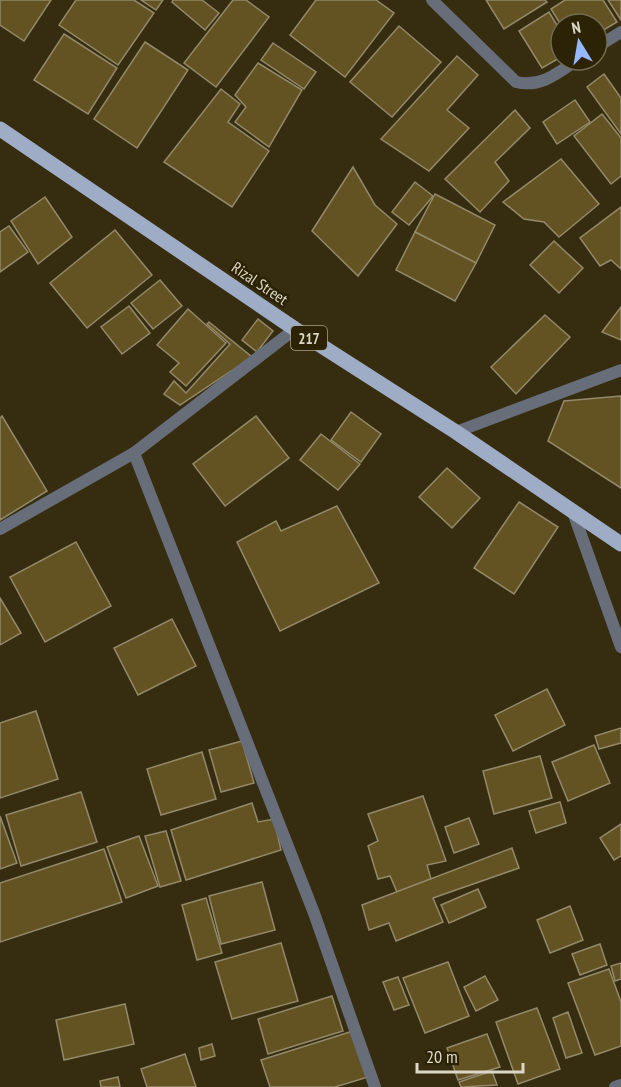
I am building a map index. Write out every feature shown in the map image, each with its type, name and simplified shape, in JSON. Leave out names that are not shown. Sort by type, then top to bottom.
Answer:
[{"type":"main road","name":"Rizal Street","points":[[0,129],[295,329],[456,432],[621,544]]},
{"type":"street","points":[[432,0],[516,82],[528,84],[545,81],[559,72]]},
{"type":"street","points":[[0,530],[134,453],[295,329]]},
{"type":"street","points":[[456,432],[621,370]]},
{"type":"street","points":[[134,453],[314,913],[375,1087]]},
{"type":"street","points":[[573,512],[621,647]]},
{"type":"street","points":[[615,1087],[621,1085]]},
{"type":"building","points":[[0,0],[51,0],[24,41],[0,25]]},
{"type":"building","points":[[76,0],[134,0],[154,13],[118,65],[59,25]]},
{"type":"building","points":[[141,0],[163,0],[156,10]]},
{"type":"building","points":[[173,0],[202,0],[219,13],[205,30],[172,2]]},
{"type":"building","points":[[233,0],[246,0],[269,17],[216,87],[184,63]]},
{"type":"building","points":[[316,0],[376,0],[394,13],[345,77],[290,35]]},
{"type":"building","points":[[486,0],[545,0],[547,2],[504,29]]},
{"type":"building","points":[[565,0],[603,0],[617,22],[609,27],[609,12],[553,12],[551,9]]},
{"type":"building","points":[[608,0],[621,0],[621,20]]},
{"type":"building","points":[[549,12],[549,64],[542,68],[519,31]]},
{"type":"building","points":[[399,26],[441,62],[392,117],[350,82]]},
{"type":"building","points":[[64,34],[117,68],[88,114],[34,80]]},
{"type":"building","points":[[145,42],[188,70],[137,148],[94,119]]},
{"type":"building","points":[[273,43],[316,72],[304,89],[261,60]]},
{"type":"building","points":[[457,56],[478,75],[447,110],[469,128],[429,171],[381,139]]},
{"type":"building","points":[[258,63],[302,90],[269,147],[235,122],[246,107],[235,95]]},
{"type":"building","points":[[604,74],[621,98],[621,134],[587,87]]},
{"type":"building","points":[[221,89],[240,104],[228,122],[269,151],[232,207],[164,162]]},
{"type":"building","points":[[575,100],[590,122],[557,144],[543,122]]},
{"type":"building","points":[[515,110],[530,128],[495,162],[509,181],[480,212],[445,179]]},
{"type":"building","points":[[602,114],[621,138],[621,176],[611,184],[574,136]]},
{"type":"building","points":[[561,159],[599,204],[559,237],[544,222],[524,219],[503,202]]},
{"type":"building","points":[[353,167],[375,205],[397,224],[358,276],[312,231]]},
{"type":"building","points":[[415,182],[433,196],[409,225],[392,212]]},
{"type":"building","points":[[435,194],[495,225],[476,263],[415,232]]},
{"type":"building","points":[[45,197],[72,237],[38,264],[11,221]]},
{"type":"building","points":[[621,207],[621,269],[611,260],[600,266],[580,238]]},
{"type":"building","points":[[9,226],[28,252],[0,272],[0,232]]},
{"type":"building","points":[[115,230],[152,275],[87,328],[50,283]]},
{"type":"building","points":[[415,232],[476,263],[455,301],[396,270]]},
{"type":"building","points":[[554,241],[583,268],[559,293],[530,265]]},
{"type":"building","points":[[160,280],[182,306],[153,329],[131,303]]},
{"type":"building","points":[[129,306],[150,333],[122,354],[101,327]]},
{"type":"building","points":[[621,307],[621,340],[602,332]]},
{"type":"building","points":[[188,309],[226,343],[186,386],[170,372],[179,363],[157,345]]},
{"type":"building","points":[[545,315],[570,337],[516,394],[491,367]]},
{"type":"building","points":[[258,319],[273,331],[257,352],[242,340]]},
{"type":"building","points":[[209,322],[252,357],[180,405],[164,394],[174,381],[186,393],[230,344],[207,324]]},
{"type":"building","points":[[621,396],[621,488],[548,441],[564,401]]},
{"type":"building","points":[[351,412],[381,434],[361,462],[331,440]]},
{"type":"building","points":[[2,416],[47,491],[0,520],[0,418]]},
{"type":"building","points":[[256,416],[289,458],[225,506],[193,464]]},
{"type":"building","points":[[321,434],[360,464],[338,490],[300,460]]},
{"type":"building","points":[[447,468],[480,498],[452,528],[419,497]]},
{"type":"building","points":[[519,502],[558,527],[514,594],[474,568]]},
{"type":"building","points":[[337,506],[379,583],[280,631],[237,542],[276,521],[281,531]]},
{"type":"building","points":[[76,542],[111,606],[45,642],[10,577]]},
{"type":"building","points":[[0,598],[21,633],[0,645]]},
{"type":"building","points":[[172,619],[196,666],[138,695],[114,648]]},
{"type":"building","points":[[547,689],[565,725],[513,751],[495,715]]},
{"type":"building","points":[[36,711],[58,779],[0,798],[0,723]]},
{"type":"building","points":[[621,728],[621,743],[599,749],[595,736]]},
{"type":"building","points":[[242,741],[254,783],[221,792],[209,750]]},
{"type":"building","points":[[594,745],[610,783],[568,801],[552,762]]},
{"type":"building","points":[[202,752],[216,799],[161,815],[147,769]]},
{"type":"building","points":[[540,756],[552,798],[494,814],[483,771]]},
{"type":"building","points":[[81,792],[97,842],[21,866],[6,815]]},
{"type":"building","points":[[423,796],[446,861],[427,865],[431,879],[397,892],[390,876],[378,879],[368,846],[378,841],[368,814]]},
{"type":"building","points":[[560,802],[566,823],[536,833],[529,811]]},
{"type":"building","points":[[252,803],[258,822],[274,819],[281,850],[186,880],[171,830]]},
{"type":"building","points":[[0,816],[17,863],[0,869]]},
{"type":"building","points":[[469,818],[479,844],[454,853],[445,827]]},
{"type":"building","points":[[621,824],[621,856],[614,860],[600,838]]},
{"type":"building","points":[[166,831],[181,881],[160,887],[145,836]]},
{"type":"building","points":[[139,836],[158,886],[126,898],[107,847]]},
{"type":"building","points":[[512,848],[519,868],[433,898],[443,922],[396,941],[389,923],[369,930],[362,905]]},
{"type":"building","points":[[104,849],[122,902],[0,942],[0,883]]},
{"type":"building","points":[[262,882],[275,930],[221,944],[209,896]]},
{"type":"building","points":[[478,889],[486,907],[449,923],[441,905]]},
{"type":"building","points":[[206,898],[222,953],[197,960],[182,905]]},
{"type":"building","points":[[570,906],[583,940],[550,953],[537,920]]},
{"type":"building","points":[[281,943],[298,1001],[232,1019],[215,962]]},
{"type":"building","points":[[600,944],[607,965],[580,975],[572,954]]},
{"type":"building","points":[[448,962],[469,1016],[425,1033],[403,978]]},
{"type":"building","points":[[621,963],[621,979],[615,981],[611,966]]},
{"type":"building","points":[[609,969],[621,1002],[621,1046],[595,1055],[568,983]]},
{"type":"building","points":[[485,976],[498,1000],[476,1011],[464,987]]},
{"type":"building","points":[[398,977],[409,1005],[394,1010],[383,982]]},
{"type":"building","points":[[332,996],[343,1031],[268,1054],[258,1019]]},
{"type":"building","points":[[125,1004],[134,1044],[64,1060],[56,1020]]},
{"type":"building","points":[[537,1008],[560,1069],[518,1084],[496,1022]]},
{"type":"building","points":[[568,1012],[582,1053],[566,1058],[553,1018]]},
{"type":"building","points":[[353,1031],[368,1077],[335,1087],[270,1087],[261,1060]]},
{"type":"building","points":[[487,1034],[500,1067],[458,1080],[447,1048]]},
{"type":"building","points":[[212,1044],[215,1056],[201,1060],[199,1048]]},
{"type":"building","points":[[185,1054],[196,1087],[147,1087],[141,1069]]},
{"type":"building","points":[[492,1071],[497,1085],[461,1087],[459,1082]]},
{"type":"building","points":[[118,1077],[120,1087],[101,1087],[100,1081]]}]
